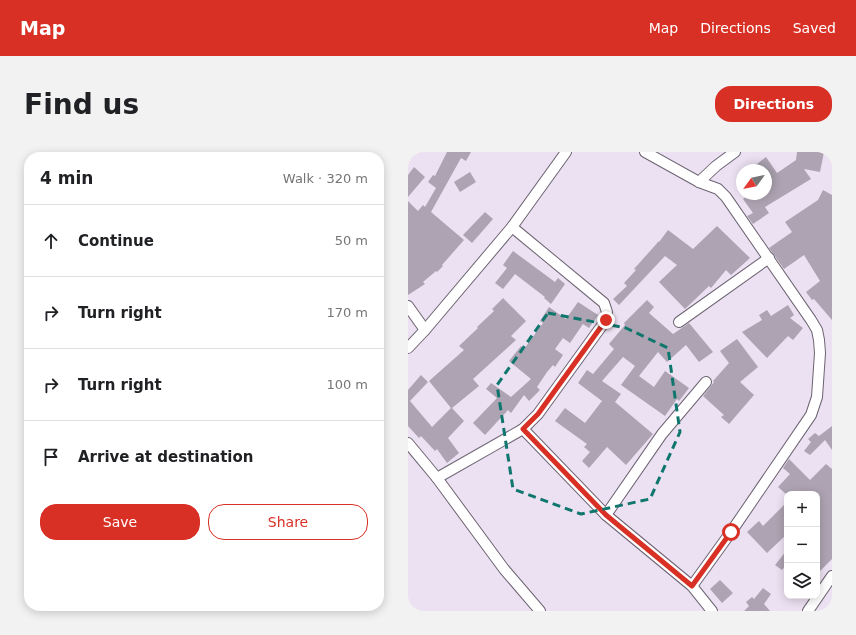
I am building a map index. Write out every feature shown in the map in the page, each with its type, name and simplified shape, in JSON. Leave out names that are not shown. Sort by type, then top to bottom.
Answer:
[{"type":"street","points":[[408,348],[512,227],[566,152]]},
{"type":"street","points":[[645,152],[699,182],[718,189],[726,197],[817,330],[819,340],[820,353],[817,397],[811,416],[692,586]]},
{"type":"street","points":[[716,166],[719,152]]},
{"type":"street","points":[[699,182],[716,166],[735,152]]},
{"type":"street","points":[[437,478],[523,429],[538,414],[606,320],[607,312],[604,303],[512,227]]},
{"type":"street","points":[[679,322],[769,258]]},
{"type":"street","points":[[408,306],[425,330]]},
{"type":"street","points":[[606,515],[662,434],[706,382]]},
{"type":"street","points":[[523,429],[606,515],[692,586],[712,611]]},
{"type":"street","points":[[408,443],[437,478],[504,569],[540,611]]},
{"type":"street","points":[[808,611],[832,576]]},
{"type":"highlighted area","points":[[548,313],[626,328],[668,348],[680,432],[650,499],[581,514],[513,489],[497,385]]},
{"type":"building","points":[[447,152],[471,152],[466,161],[461,158],[431,212],[464,240],[442,265],[443,266],[423,282],[425,284],[408,295],[408,201],[418,211],[423,205],[425,207],[436,188],[428,182],[433,175],[435,176]]},
{"type":"building","points":[[797,152],[824,152],[820,172],[804,169],[811,179],[765,207],[769,213],[753,224],[747,216],[753,213],[744,200],[772,200],[772,166],[777,173],[796,160]]},
{"type":"building","points":[[766,157],[771,164],[757,164]]},
{"type":"building","points":[[414,167],[425,177],[408,197],[408,175]]},
{"type":"building","points":[[470,172],[476,182],[460,192],[454,182]]},
{"type":"building","points":[[823,190],[832,195],[832,320],[806,292],[820,281],[804,255],[784,269],[769,248],[792,232],[785,222],[818,200]]},
{"type":"building","points":[[485,212],[493,219],[472,243],[463,235]]},
{"type":"building","points":[[717,226],[750,258],[731,275],[726,270],[711,288],[709,286],[685,309],[659,282],[677,265],[665,256],[619,305],[613,299],[627,286],[624,283],[636,270],[634,269],[668,230],[693,249]]},
{"type":"building","points":[[513,251],[555,282],[558,278],[565,284],[551,304],[544,298],[545,297],[515,274],[503,289],[495,283],[507,268],[503,265]]},
{"type":"building","points":[[503,298],[526,321],[511,336],[516,340],[473,379],[479,386],[452,408],[464,421],[448,438],[459,453],[447,463],[437,449],[435,451],[421,436],[419,438],[408,426],[408,390],[421,375],[428,382],[410,401],[432,427],[451,408],[429,381],[464,350],[459,346],[494,311],[492,309]]},
{"type":"building","points":[[647,300],[654,307],[649,313],[673,334],[689,323],[713,352],[699,362],[686,345],[667,362],[658,352],[639,376],[654,387],[665,371],[689,388],[679,401],[677,399],[665,416],[621,385],[635,366],[623,357],[602,381],[621,394],[615,402],[653,434],[626,465],[607,447],[589,468],[582,461],[590,452],[584,447],[587,444],[555,421],[565,408],[585,423],[602,401],[578,383],[587,370],[593,374],[614,349],[609,344],[625,325],[624,323]]},
{"type":"building","points":[[578,302],[598,315],[589,328],[583,324],[570,343],[563,338],[555,349],[563,355],[555,367],[553,365],[547,372],[537,387],[540,390],[529,401],[524,395],[511,413],[508,410],[485,435],[473,423],[497,398],[486,389],[491,383],[511,397],[531,379],[509,361],[521,346],[524,349],[543,323],[540,321],[549,307],[566,319]]},
{"type":"building","points":[[788,305],[794,315],[790,318],[803,328],[793,340],[788,336],[767,358],[742,332],[762,320],[759,315],[767,310],[771,316]]},
{"type":"building","points":[[737,339],[758,367],[740,382],[754,395],[729,424],[721,417],[724,415],[703,396],[714,382],[713,381],[729,363],[720,351]]},
{"type":"building","points":[[832,426],[832,450],[825,440],[810,455],[804,451],[811,442],[808,439],[815,433],[819,436]]},
{"type":"building","points":[[789,459],[810,480],[826,464],[832,469],[832,559],[820,571],[820,491],[784,491],[784,492],[778,487],[790,474],[783,468]]},
{"type":"building","points":[[784,505],[784,537],[767,553],[747,532],[759,521],[763,526]]},
{"type":"building","points":[[784,554],[784,568],[782,570],[775,565]]},
{"type":"building","points":[[720,580],[733,593],[722,603],[710,589]]},
{"type":"building","points":[[763,588],[771,594],[764,604],[770,611],[744,611],[749,606],[746,602],[752,597],[754,599]]},
{"type":"route","points":[[606,320],[538,414],[523,429],[606,515],[692,586],[731,532]]}]
